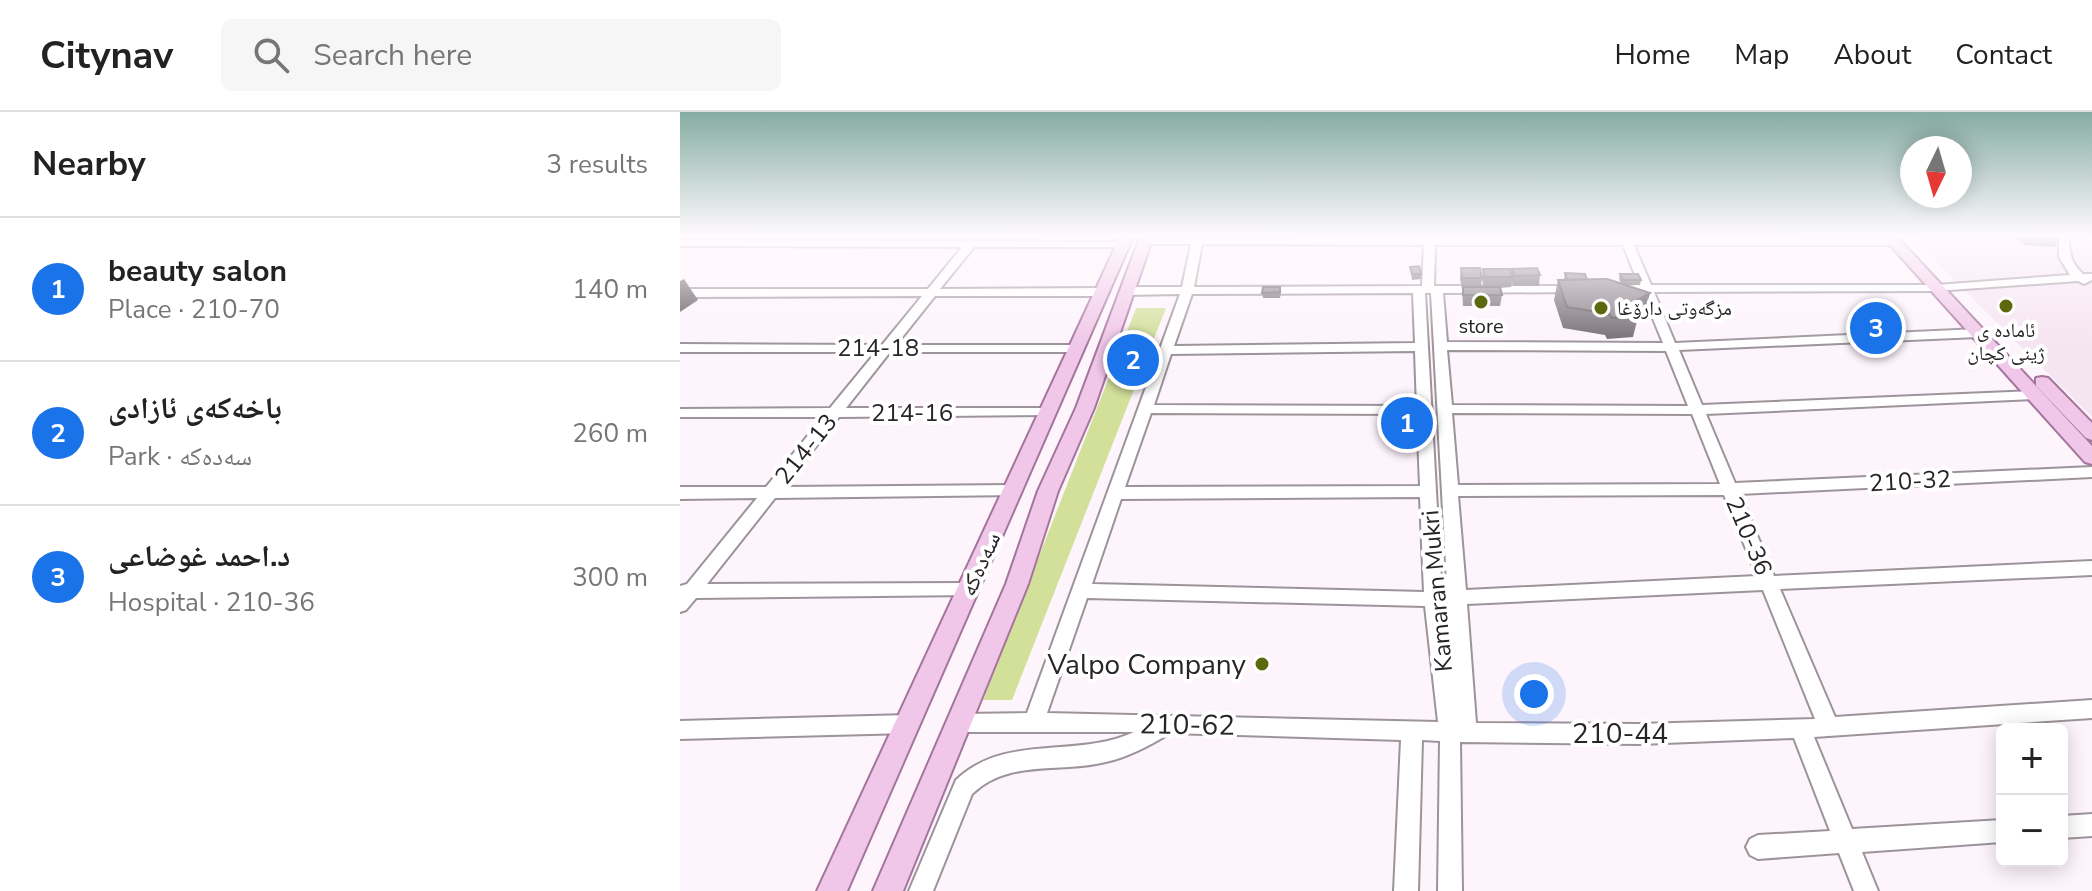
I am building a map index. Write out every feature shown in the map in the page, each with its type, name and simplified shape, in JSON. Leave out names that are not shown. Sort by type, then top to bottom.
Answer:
[{"type":"main road","name":"سەدەکە","points":[[832,891],[1102,292],[1118,273]]},
{"type":"main road","name":"سەدەکە","points":[[888,891],[1017,584],[1052,481],[1085,408],[1133,273]]},
{"type":"main road","points":[[1929,273],[2092,434]]},
{"type":"main road","points":[[1943,287],[1978,333],[2092,458]]},
{"type":"main road","points":[[1038,435],[1041,444],[1049,446],[1071,435]]},
{"type":"main road","points":[[1015,486],[1030,470],[1043,468],[1052,481]]},
{"type":"street","name":"214-13","points":[[684,596],[946,273]]},
{"type":"street","points":[[1034,721],[1191,273]]},
{"type":"street","name":"Kamaran Mukri","points":[[1429,273],[1422,347],[1433,599],[1458,732]]},
{"type":"street","name":"210-36","points":[[1640,273],[1828,726]]},
{"type":"street","points":[[1602,289],[1943,287],[2086,278],[2092,287]]},
{"type":"street","points":[[1126,291],[1587,289]]},
{"type":"street","name":"Kamaran Mukri","points":[[1428,290],[1442,346],[1459,597],[1458,732],[1450,891]]},
{"type":"street","points":[[680,293],[1102,292]]},
{"type":"street","points":[[1442,346],[1669,347],[1978,333]]},
{"type":"street","points":[[1166,350],[1422,347]]},
{"type":"street","name":"214-18","points":[[680,348],[1076,349]]},
{"type":"street","points":[[1447,409],[1696,410],[2036,395]]},
{"type":"street","points":[[1145,409],[1425,410]]},
{"type":"street","name":"214-16","points":[[680,413],[1048,412]]},
{"type":"street","points":[[1427,456],[1450,456]]},
{"type":"street","name":"210-32","points":[[1452,491],[1729,489],[2092,472]]},
{"type":"street","points":[[680,493],[1015,486]]},
{"type":"street","points":[[1116,493],[1429,491]]},
{"type":"street","points":[[1459,597],[2092,568]]},
{"type":"street","points":[[684,596],[968,590]]},
{"type":"street","points":[[1082,591],[1433,599]]},
{"type":"street","name":"210-44","points":[[1412,730],[1641,734],[1800,728],[2092,709]]},
{"type":"street","name":"210-62","points":[[961,723],[1034,721],[1412,730]]},
{"type":"street","points":[[680,730],[909,724]]},
{"type":"street","points":[[921,891],[964,787],[976,773],[1001,764],[1100,754],[1135,742],[1166,724]]},
{"type":"street","points":[[1800,728],[1866,891]]},
{"type":"street","points":[[1406,891],[1412,730]]},
{"type":"street","points":[[2068,827],[2092,825]]},
{"type":"street","points":[[1758,847],[1996,831]]},
{"type":"shaded area","points":[[1948,273],[2092,273],[2092,417]]},
{"type":"green space","points":[[1136,308],[1166,308],[1012,700],[983,700]]},
{"type":"building","points":[[1462,273],[1481,273],[1482,278],[1462,278]]},
{"type":"building","points":[[1484,273],[1511,273],[1512,277],[1485,277]]},
{"type":"building","points":[[1514,273],[1540,275],[1515,276]]},
{"type":"building","points":[[1565,273],[1585,274],[1587,280],[1567,280]]},
{"type":"building","points":[[1620,274],[1638,274],[1641,280],[1623,280]]},
{"type":"building","points":[[1607,279],[1650,293],[1630,304],[1638,309],[1639,315],[1612,318],[1609,314],[1567,307],[1558,280]]},
{"type":"building","points":[[1263,287],[1280,287],[1280,292],[1262,293]]},
{"type":"building","points":[[1463,287],[1500,287],[1502,295],[1463,295]]},
{"type":"building","points":[[1391,402],[1423,402],[1423,422],[1391,422]]},
{"type":"place","name":"store","points":[[1481,302]]},
{"type":"place","name":"ئاماده ى ژينى كچان","points":[[2006,306]]},
{"type":"place","name":"مزگەوتی دارۆغا","points":[[1601,308]]},
{"type":"place","name":"د.احمد غوضاعی","points":[[1876,328]]},
{"type":"place","name":"باخه‌كه‌ی ئازادی","points":[[1133,360]]},
{"type":"place","name":"beauty salon","points":[[1407,423]]},
{"type":"place","name":"Valpo Company","points":[[1262,664]]}]
